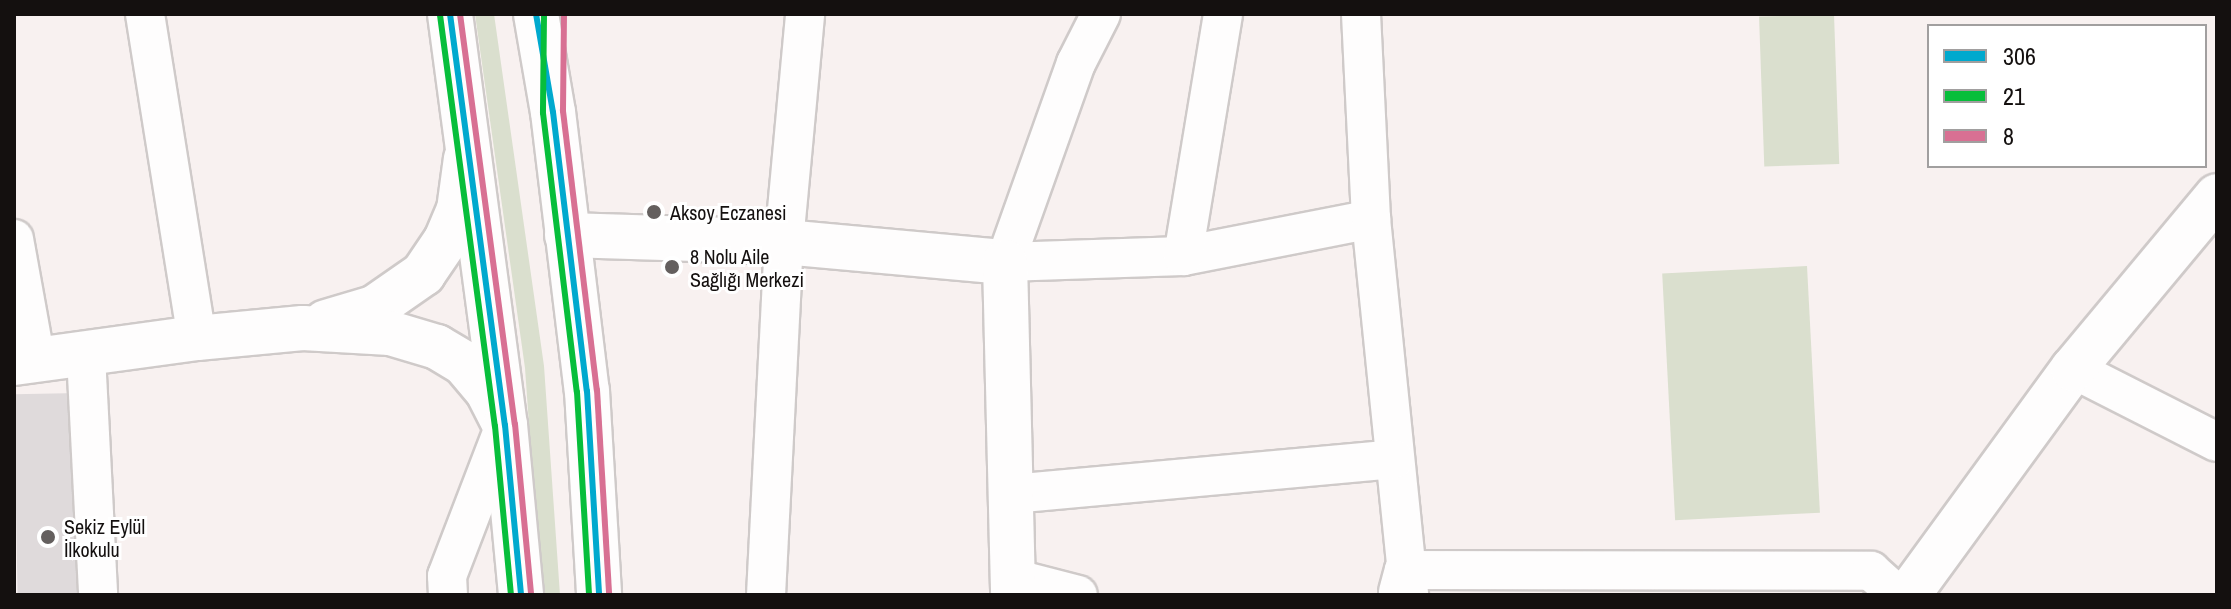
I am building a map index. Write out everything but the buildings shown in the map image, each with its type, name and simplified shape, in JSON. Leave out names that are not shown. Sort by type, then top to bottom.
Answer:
[{"type":"main road","points":[[450,14],[505,425],[521,595]]},
{"type":"main road","points":[[536,14],[553,112],[587,391],[599,595]]},
{"type":"main road","points":[[553,112],[554,14]]},
{"type":"main road","points":[[303,328],[374,308],[423,274],[446,240],[459,210],[468,140]]},
{"type":"main road","points":[[1908,595],[2073,369],[2217,196]]},
{"type":"main road","points":[[567,235],[784,242],[1005,262],[1013,586]]},
{"type":"main road","points":[[25,362],[197,338],[303,328],[390,333],[437,347],[464,363],[488,392],[505,425]]},
{"type":"street","points":[[145,14],[197,338]]},
{"type":"street","points":[[766,595],[784,242],[805,14]]},
{"type":"street","points":[[1101,14],[1076,63],[1005,262],[1183,256],[1371,219]]},
{"type":"street","points":[[1183,256],[1223,14]]},
{"type":"street","points":[[1361,14],[1371,219],[1404,587],[1871,571],[1898,595]]},
{"type":"street","points":[[14,239],[25,362]]},
{"type":"street","points":[[86,355],[98,595]]},
{"type":"street","points":[[2073,369],[2216,439]]},
{"type":"street","points":[[448,595],[447,576],[505,425]]},
{"type":"street","points":[[1011,494],[1394,459]]},
{"type":"street","points":[[1013,586],[1078,595]]},
{"type":"green space","points":[[475,14],[494,14],[544,366],[560,595],[541,595],[525,368]]},
{"type":"green space","points":[[1834,14],[1839,164],[1764,167],[1759,17]]},
{"type":"green space","points":[[1807,266],[1820,513],[1675,520],[1662,274]]},
{"type":"transit line","name":"306","points":[[450,14],[505,425],[521,595]]},
{"type":"transit line","name":"8","points":[[460,14],[515,424],[531,594]]},
{"type":"transit line","name":"306","points":[[536,14],[553,112],[587,391],[599,595]]},
{"type":"transit line","name":"21","points":[[544,14],[543,113],[577,392],[589,595]]},
{"type":"transit line","name":"8","points":[[564,14],[563,111],[597,390],[609,594]]},
{"type":"transit line","name":"21","points":[[440,15],[495,426],[511,595]]},
{"type":"place","name":"Aksoy Eczanesi","points":[[654,212]]},
{"type":"place","name":"8 Nolu Aile Sağlığı Merkezi","points":[[672,267]]},
{"type":"place","name":"Sekiz Eylül İlkokulu","points":[[48,537]]}]
